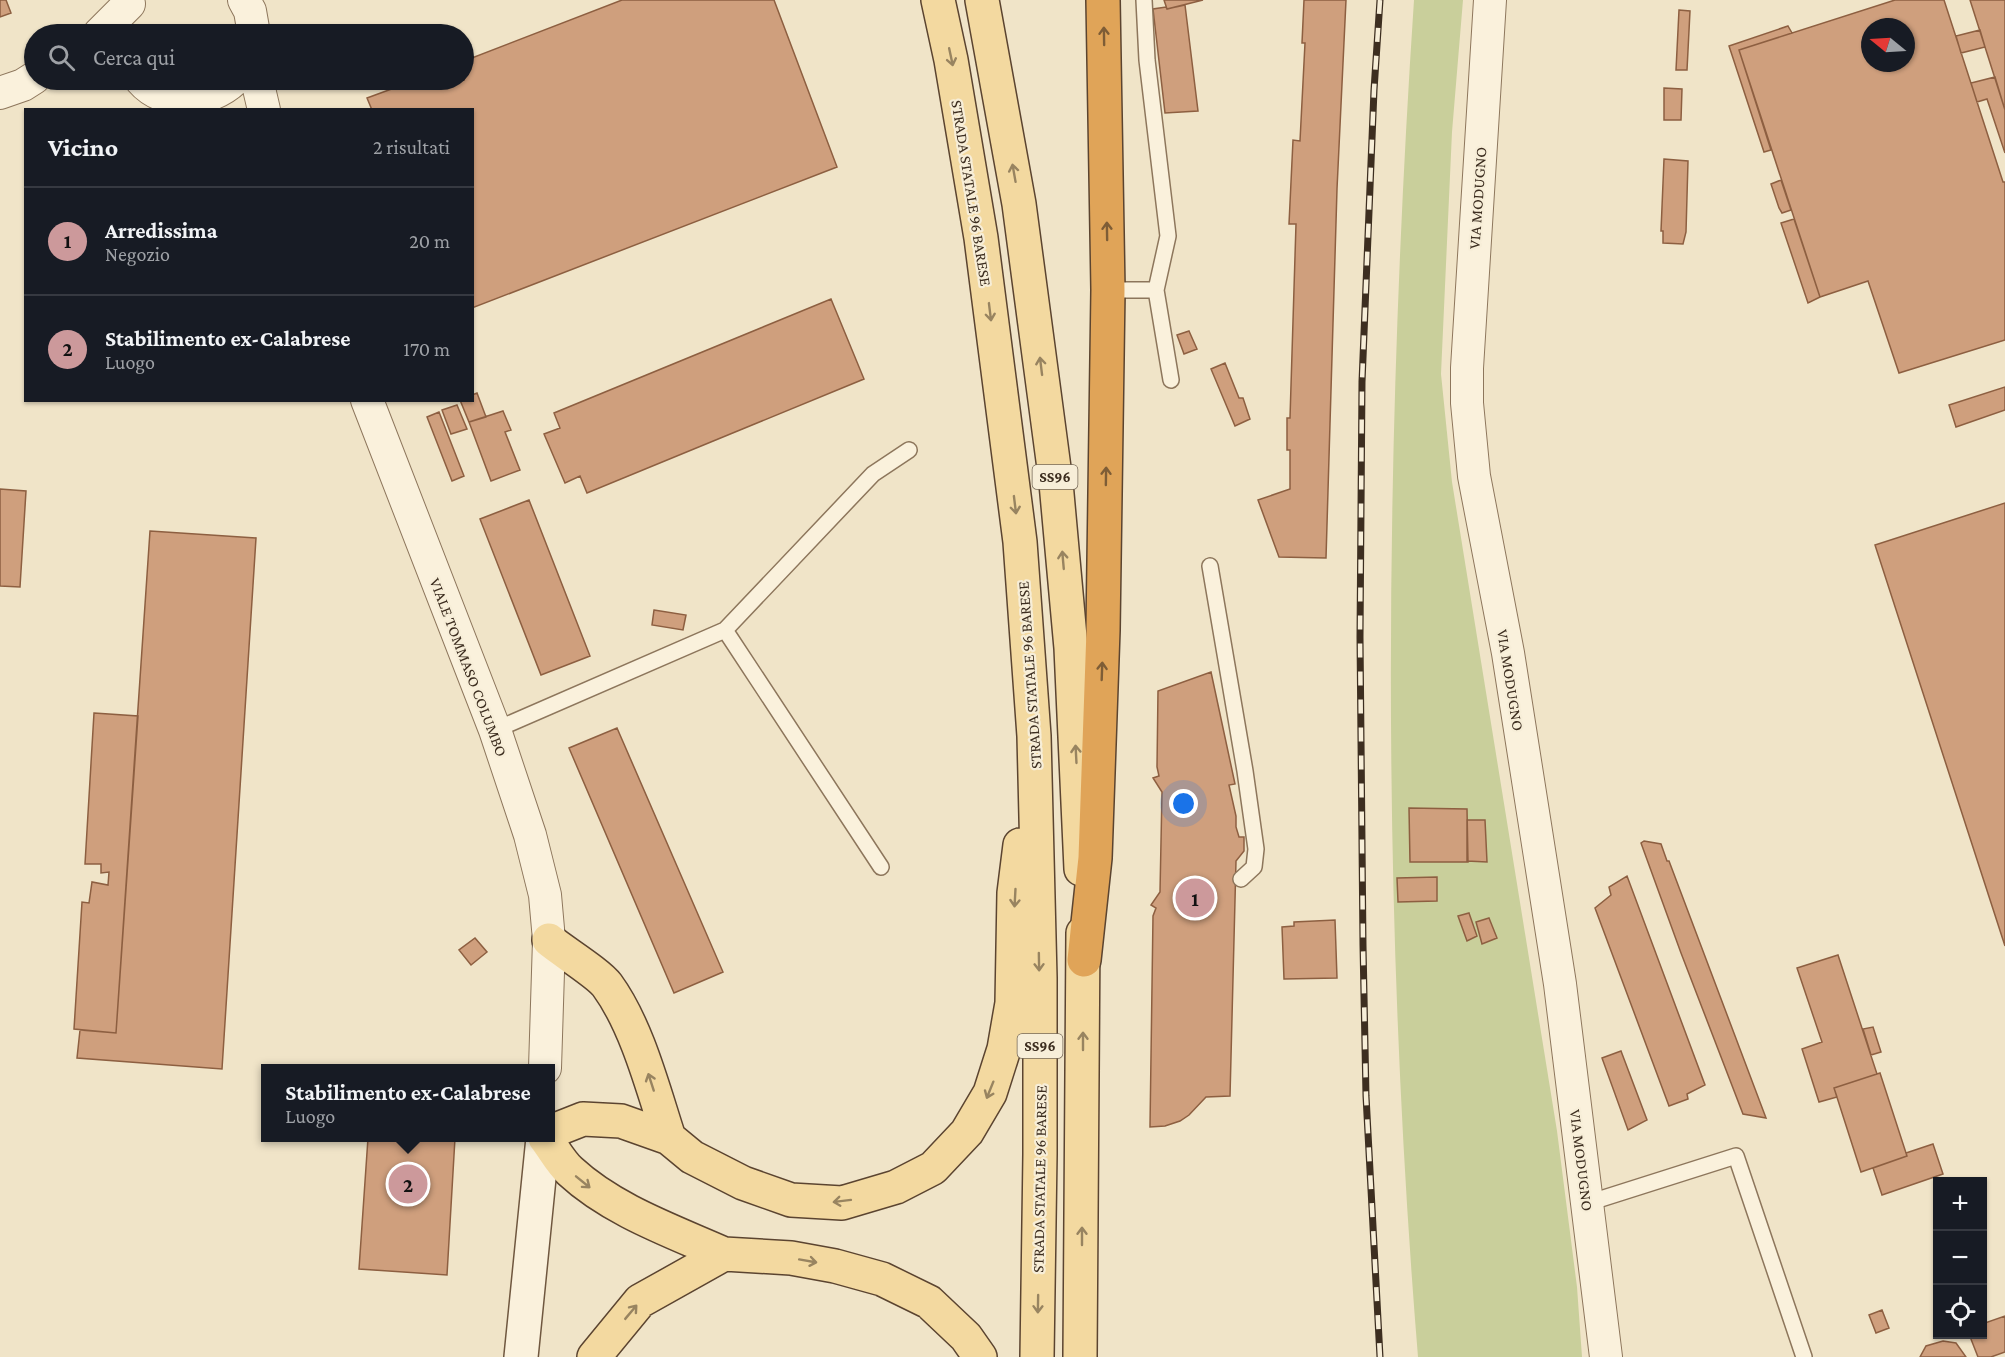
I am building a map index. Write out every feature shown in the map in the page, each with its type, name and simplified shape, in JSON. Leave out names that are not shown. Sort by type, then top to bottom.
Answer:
[{"type":"highway","points":[[1084,960],[1095,858],[1103,630],[1108,290],[1103,0]]},
{"type":"main road","name":"STRADA STATALE 96 BARESE","points":[[938,0],[951,60],[981,238],[1020,542],[1034,736],[1040,990],[1037,1357]]},
{"type":"main road","name":"SS96","points":[[982,0],[1019,204],[1056,483],[1071,648],[1084,960],[1080,1357]]},
{"type":"main road","points":[[555,1130],[583,1119],[621,1121],[669,1138],[692,1157],[743,1183],[791,1200],[842,1203],[896,1187],[933,1168],[967,1132],[990,1093],[1004,1049],[1012,1003],[1014,893],[1034,736]]},
{"type":"main road","points":[[549,940],[606,984],[627,1020],[646,1066],[669,1138]]},
{"type":"main road","points":[[548,1142],[568,1170],[596,1192],[647,1220],[724,1254],[791,1258],[835,1266],[882,1279],[929,1302],[966,1337],[980,1357]]},
{"type":"main road","points":[[594,1357],[640,1300],[724,1254]]},
{"type":"street","points":[[244,0],[250,11],[252,24]]},
{"type":"street","name":"VIA MODUGNO","points":[[1490,0],[1467,356],[1467,403],[1474,476],[1508,653],[1560,984],[1606,1357]]},
{"type":"street","points":[[109,24],[131,2]]},
{"type":"street","points":[[123,24],[131,2]]},
{"type":"street","points":[[155,90],[163,95],[200,104],[206,97],[221,90]]},
{"type":"street","points":[[259,90],[264,108]]},
{"type":"street","name":"VIALE TOMMASO COLUMBO","points":[[368,402],[495,730],[530,835],[545,895],[549,940],[545,1064]]},
{"type":"street","points":[[521,1357],[543,1142]]},
{"type":"lane","points":[[1144,0],[1147,60],[1168,236],[1156,290],[1171,380]]},
{"type":"lane","points":[[1108,290],[1156,290]]},
{"type":"lane","points":[[495,730],[725,630],[873,474],[909,450]]},
{"type":"lane","points":[[1210,566],[1256,849],[1254,867],[1241,879]]},
{"type":"lane","points":[[725,630],[881,867]]},
{"type":"lane","points":[[1588,1203],[1736,1156],[1804,1357]]},
{"type":"green space","points":[[1414,0],[1463,0],[1452,132],[1441,374],[1452,482],[1557,1131],[1577,1287],[1582,1357],[1418,1357],[1406,1188],[1398,1018],[1391,678],[1392,509],[1397,339]]},
{"type":"building","points":[[0,0],[6,0],[11,13],[0,17]]},
{"type":"building","points":[[622,0],[774,0],[837,167],[474,307],[474,108],[371,108],[367,98],[389,90],[474,90],[474,57]]},
{"type":"building","points":[[1164,0],[1203,0],[1167,9]]},
{"type":"building","points":[[1304,0],[1346,0],[1337,189],[1326,558],[1279,557],[1258,500],[1290,489],[1287,418],[1290,418],[1296,224],[1289,224],[1293,140],[1300,141],[1305,43],[1302,43]]},
{"type":"building","points":[[1895,0],[1944,0],[2003,182],[2005,182],[2005,340],[1899,373],[1868,281],[1820,297],[1739,50]]},
{"type":"building","points":[[1970,0],[2005,0],[2005,110],[1985,47]]},
{"type":"building","points":[[1185,5],[1198,111],[1165,113],[1153,9]]},
{"type":"building","points":[[1679,10],[1690,11],[1687,70],[1676,70]]},
{"type":"building","points":[[1788,26],[1792,33],[1739,50],[1771,150],[1764,152],[1729,46]]},
{"type":"building","points":[[1980,30],[1985,47],[1961,53],[1956,36]]},
{"type":"building","points":[[1995,77],[2005,110],[2005,153],[1987,99],[1977,102],[1971,83]]},
{"type":"building","points":[[1664,88],[1682,89],[1681,120],[1664,120]]},
{"type":"building","points":[[1664,159],[1688,161],[1686,232],[1683,244],[1663,243],[1663,231],[1661,231]]},
{"type":"building","points":[[1781,180],[1791,210],[1782,213],[1771,184]]},
{"type":"building","points":[[1794,219],[1820,297],[1808,303],[1781,223]]},
{"type":"building","points":[[831,299],[864,379],[587,493],[580,476],[565,483],[544,434],[560,428],[554,413]]},
{"type":"building","points":[[1189,331],[1197,349],[1184,354],[1177,335]]},
{"type":"building","points":[[1225,363],[1239,398],[1243,398],[1250,419],[1235,426],[1211,369]]},
{"type":"building","points":[[2005,387],[2005,410],[1956,427],[1949,405]]},
{"type":"building","points":[[477,393],[486,417],[469,422],[461,402],[474,402],[474,394]]},
{"type":"building","points":[[457,405],[467,429],[451,434],[442,410]]},
{"type":"building","points":[[503,411],[511,430],[505,432],[520,470],[491,481],[469,422]]},
{"type":"building","points":[[439,412],[464,476],[452,481],[427,417]]},
{"type":"building","points":[[0,489],[26,491],[20,587],[0,586]]},
{"type":"building","points":[[529,500],[590,656],[541,675],[480,519]]},
{"type":"building","points":[[2005,503],[2005,946],[1875,545]]},
{"type":"building","points":[[150,531],[256,538],[222,1069],[77,1058],[80,1030],[116,1033]]},
{"type":"building","points":[[654,610],[686,615],[683,630],[652,625]]},
{"type":"building","points":[[1211,672],[1235,784],[1229,785],[1236,816],[1236,827],[1239,837],[1244,837],[1244,851],[1236,861],[1230,1096],[1206,1097],[1180,1121],[1165,1126],[1150,1127],[1153,916],[1156,908],[1151,905],[1160,892],[1162,792],[1153,778],[1159,776],[1157,767],[1158,691]]},
{"type":"building","points":[[94,713],[138,716],[116,1033],[74,1029],[82,902],[89,903],[92,882],[108,885],[109,872],[101,873],[101,864],[85,864]]},
{"type":"building","points":[[617,728],[723,972],[674,993],[569,748]]},
{"type":"building","points":[[1409,808],[1467,809],[1468,862],[1410,862]]},
{"type":"building","points":[[1467,820],[1485,820],[1487,862],[1467,861]]},
{"type":"building","points":[[1644,841],[1661,844],[1667,861],[1669,861],[1766,1118],[1743,1114],[1641,843]]},
{"type":"building","points":[[1627,876],[1705,1085],[1687,1094],[1688,1099],[1669,1106],[1595,908],[1611,895],[1609,887]]},
{"type":"building","points":[[1437,877],[1437,901],[1398,902],[1397,878]]},
{"type":"building","points":[[1469,913],[1477,936],[1467,941],[1458,916]]},
{"type":"building","points":[[1489,918],[1497,938],[1482,944],[1476,922]]},
{"type":"building","points":[[1335,920],[1337,978],[1284,979],[1282,927],[1294,926],[1294,922]]},
{"type":"building","points":[[475,938],[487,952],[471,965],[459,950]]},
{"type":"building","points":[[1838,955],[1877,1074],[1834,1088],[1837,1097],[1819,1102],[1802,1049],[1822,1042],[1797,968]]},
{"type":"building","points":[[1873,1027],[1881,1052],[1871,1055],[1863,1029]]},
{"type":"building","points":[[1621,1051],[1647,1120],[1628,1130],[1602,1058]]},
{"type":"building","points":[[1880,1073],[1907,1156],[1861,1172],[1834,1088]]},
{"type":"building","points":[[368,1142],[455,1142],[447,1275],[359,1269]]},
{"type":"building","points":[[1933,1144],[1943,1174],[1882,1195],[1873,1168],[1907,1156],[1906,1153]]},
{"type":"building","points":[[1882,1310],[1889,1328],[1876,1333],[1869,1315]]},
{"type":"building","points":[[2005,1316],[2005,1352],[1991,1357],[1978,1357],[1971,1339],[1987,1339],[1987,1322]]},
{"type":"building","points":[[1943,1341],[1956,1343],[1966,1357],[1920,1357],[1926,1346]]},
{"type":"railway","points":[[1380,0],[1362,382],[1360,637],[1366,1096],[1380,1357]]},
{"type":"place","name":"Arredissima","points":[[1195,898]]},
{"type":"place","name":"Stabilimento ex-Calabrese","points":[[408,1184]]}]
